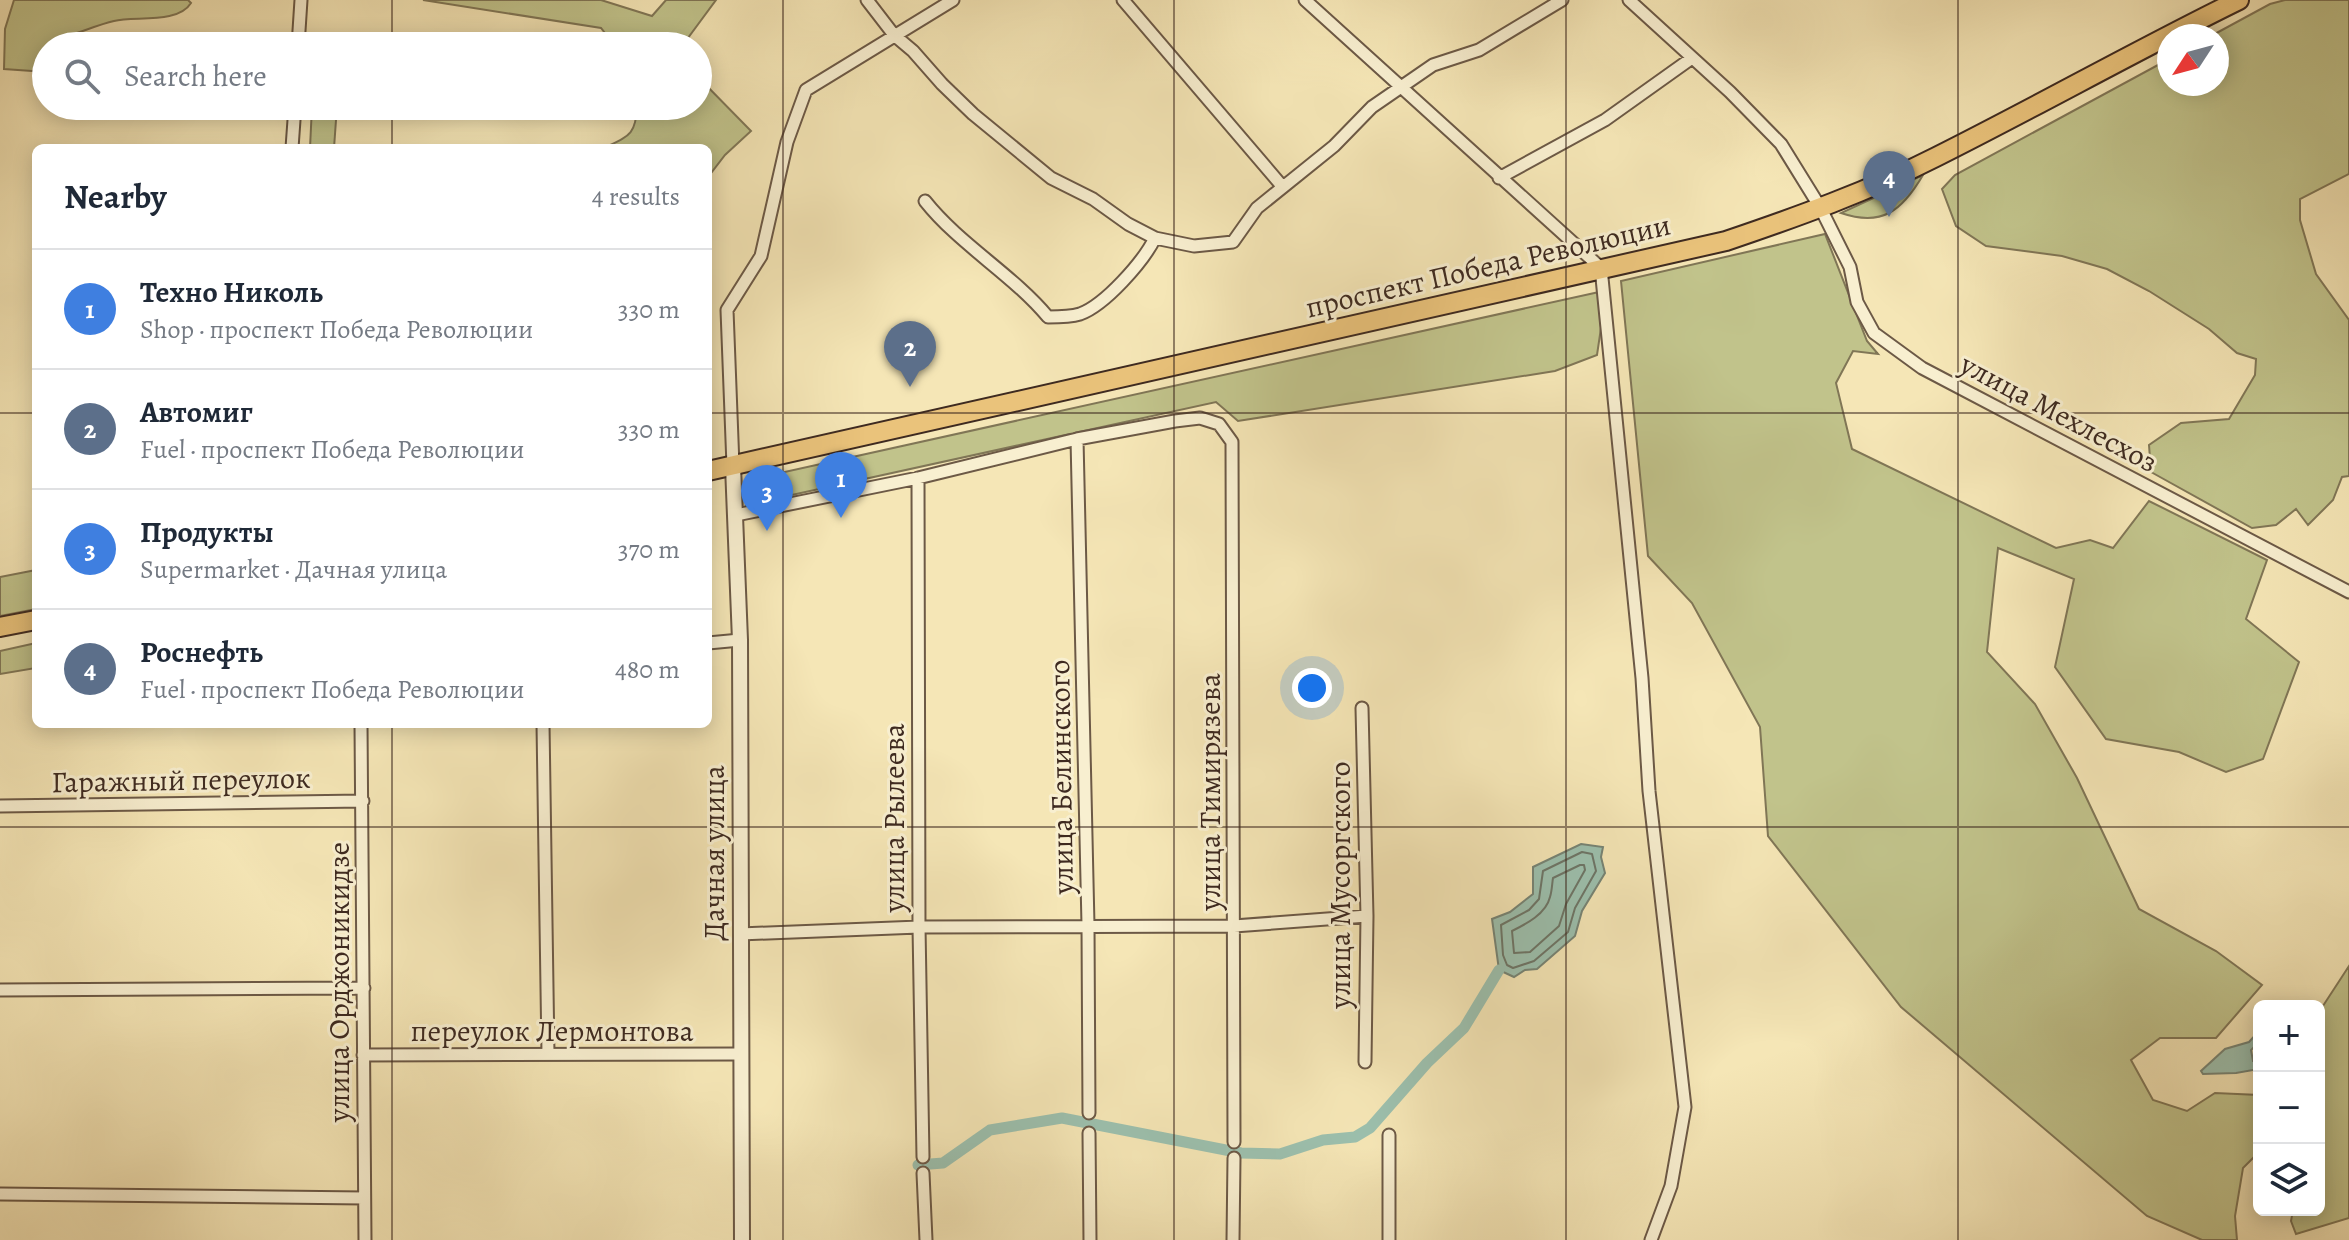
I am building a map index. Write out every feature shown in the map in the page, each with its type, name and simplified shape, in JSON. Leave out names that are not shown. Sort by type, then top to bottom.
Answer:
[{"type":"main road","name":"проспект Победа Революции","points":[[712,470],[1726,241],[1820,207],[1933,158],[2239,0]]},
{"type":"main road","points":[[0,627],[32,621]]},
{"type":"street","points":[[299,32],[301,0]]},
{"type":"street","points":[[867,0],[894,35],[973,114],[1051,178],[1093,199],[1128,224],[1155,238],[1194,246],[1233,242],[1257,208],[1334,146],[1372,107],[1433,65],[1479,50],[1562,0]]},
{"type":"street","points":[[733,466],[727,310],[761,256],[787,142],[806,90],[953,0]]},
{"type":"street","points":[[1123,0],[1282,186]]},
{"type":"street","points":[[1305,0],[1601,268],[1642,678],[1649,791],[1685,1107],[1671,1186],[1651,1240]]},
{"type":"street","name":"улица Мехлесхоз","points":[[1629,0],[1730,92],[1781,144],[1820,207],[1850,267],[1857,302],[1874,333],[1922,368],[2349,592]]},
{"type":"street","points":[[1499,178],[1605,120],[1692,58]]},
{"type":"street","points":[[292,144],[294,120]]},
{"type":"street","points":[[925,201],[939,219],[1004,273],[1048,317],[1076,315],[1097,304],[1135,269],[1155,238]]},
{"type":"street","name":"улица Тимирязева","points":[[1077,439],[1200,418],[1219,424],[1232,442],[1234,1142]]},
{"type":"street","points":[[736,515],[918,478],[1077,439]]},
{"type":"street","name":"улица Белинского","points":[[1077,439],[1089,1113]]},
{"type":"street","name":"Дачная улица","points":[[733,466],[740,640],[742,1240]]},
{"type":"street","name":"улица Рылеева","points":[[918,478],[923,1157]]},
{"type":"street","points":[[712,643],[740,640]]},
{"type":"street","name":"улица Мусоргского","points":[[1362,708],[1367,916],[1365,1062]]},
{"type":"street","name":"улица Орджоникидзе","points":[[361,728],[365,1240]]},
{"type":"street","points":[[543,728],[548,1054]]},
{"type":"street","name":"Гаражный переулок","points":[[0,806],[363,801]]},
{"type":"street","points":[[740,934],[919,927],[1234,926],[1367,916]]},
{"type":"street","points":[[0,990],[364,988]]},
{"type":"street","name":"переулок Лермонтова","points":[[363,1055],[742,1054]]},
{"type":"street","points":[[1089,1133],[1090,1240]]},
{"type":"street","points":[[1389,1135],[1389,1240]]},
{"type":"street","points":[[1233,1240],[1234,1158]]},
{"type":"street","points":[[923,1173],[926,1240]]},
{"type":"street","points":[[0,1194],[364,1198]]},
{"type":"green space","points":[[14,0],[188,0],[191,3],[185,10],[167,17],[114,21],[79,32],[32,32],[32,71],[4,69],[5,29]]},
{"type":"green space","points":[[423,0],[601,0],[652,16],[666,0],[716,0],[692,32],[604,32],[601,28]]},
{"type":"green space","points":[[2285,0],[2349,0],[2349,174],[2300,199],[2300,220],[2316,274],[2349,320],[2349,476],[2342,477],[2333,500],[2308,525],[2296,509],[2276,525],[2252,528],[2151,472],[2149,445],[2181,423],[2229,419],[2255,375],[2256,359],[2237,353],[2209,329],[2107,269],[2062,256],[1986,246],[1956,226],[1942,189],[1955,175],[2157,66],[2157,96],[2229,96],[2229,26],[2270,4]]},
{"type":"green space","points":[[712,91],[751,131],[712,172],[712,144],[612,144],[630,133],[635,120],[712,120]]},
{"type":"green space","points":[[311,120],[336,120],[334,144],[310,144]]},
{"type":"green space","points":[[1923,175],[1907,198],[1890,213],[1868,218],[1841,213]]},
{"type":"green space","points":[[1825,234],[1867,341],[1878,354],[1853,351],[1836,383],[1852,449],[2056,548],[2090,540],[2113,548],[2149,501],[2267,560],[2246,619],[2299,662],[2263,759],[2226,772],[2179,752],[2106,739],[2055,667],[2074,579],[1998,548],[1987,652],[2035,704],[2077,778],[2139,909],[2216,951],[2262,985],[2216,1038],[2160,1038],[2131,1060],[2153,1100],[2187,1111],[2215,1093],[2253,1095],[2253,1158],[2243,1168],[2235,1216],[2237,1240],[2202,1240],[2147,1216],[1901,1007],[1768,836],[1760,727],[1692,603],[1648,556],[1621,281]]},
{"type":"green space","points":[[1599,292],[1601,328],[1597,355],[1555,371],[1238,421],[1216,402],[746,505],[748,480]]},
{"type":"green space","points":[[32,571],[32,610],[0,616],[0,577]]},
{"type":"green space","points":[[32,644],[32,669],[0,674],[0,651]]},
{"type":"green space","points":[[2349,966],[2349,1218],[2296,1234],[2292,1216],[2325,1216],[2325,1003]]},
{"type":"water","points":[[1581,844],[1603,847],[1601,857],[1605,873],[1582,911],[1575,936],[1537,969],[1525,970],[1514,977],[1499,970],[1492,919],[1510,912],[1533,894],[1533,867]]},
{"type":"water","points":[[2253,1038],[2253,1070],[2203,1074],[2201,1071],[2225,1049],[2249,1042]]},
{"type":"waterway","points":[[918,1165],[943,1163],[990,1130],[1062,1118],[1241,1153],[1280,1154],[1323,1140],[1355,1137],[1370,1128],[1427,1063],[1464,1028],[1499,970]]},
{"type":"place","name":"Роснефть","points":[[1889,217]]},
{"type":"place","name":"Автомиг","points":[[910,387]]},
{"type":"place","name":"Техно Николь","points":[[841,518]]},
{"type":"place","name":"Продукты","points":[[767,531]]}]
